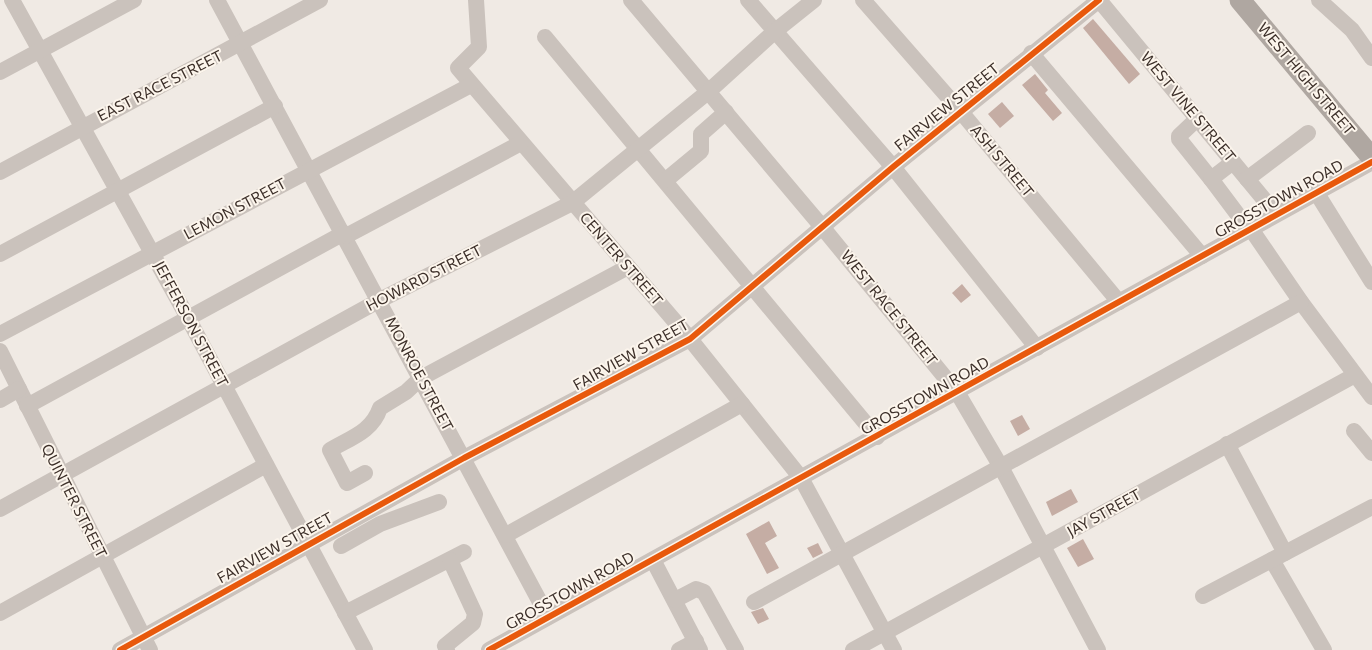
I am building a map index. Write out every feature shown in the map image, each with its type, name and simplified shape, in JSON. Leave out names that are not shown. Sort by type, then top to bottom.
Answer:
[{"type":"main road","name":"WEST HIGH STREET","points":[[1245,2],[1372,160]]},
{"type":"street","name":"JEFFERSON STREET","points":[[12,0],[225,386],[365,650]]},
{"type":"street","points":[[0,72],[134,0]]},
{"type":"street","name":"MONROE STREET","points":[[217,0],[310,169],[548,617]]},
{"type":"street","name":"EAST RACE STREET","points":[[0,172],[320,0]]},
{"type":"street","name":"CENTER STREET","points":[[476,0],[479,47],[458,68],[690,340],[801,478],[894,650]]},
{"type":"street","name":"WEST RACE STREET","points":[[631,0],[823,228],[957,392],[1001,467],[1042,548],[1098,650]]},
{"type":"street","points":[[748,0],[892,167],[1037,348]]},
{"type":"street","name":"HOWARD STREET","points":[[0,509],[380,300],[572,202],[709,91],[774,32],[814,0]]},
{"type":"street","name":"ASH STREET","points":[[864,0],[962,113],[1119,302]]},
{"type":"street","name":"FAIRVIEW STREET","points":[[120,650],[146,643],[308,543],[464,458],[690,340],[892,167],[962,113],[1032,53],[1099,0]]},
{"type":"street","name":"WEST VINE STREET","points":[[1099,0],[1276,214]]},
{"type":"street","points":[[1319,0],[1352,30],[1372,58]]},
{"type":"street","points":[[546,37],[754,286],[877,437]]},
{"type":"street","points":[[1032,53],[1202,256]]},
{"type":"street","name":"LEMON STREET","points":[[0,334],[471,85]]},
{"type":"street","points":[[0,254],[275,106]]},
{"type":"street","points":[[666,180],[701,151],[701,134],[726,112]]},
{"type":"street","points":[[1197,118],[1179,136],[1179,139],[1238,215]]},
{"type":"street","points":[[1247,179],[1308,133]]},
{"type":"street","points":[[27,406],[188,318],[521,143]]},
{"type":"street","name":"GROSSTOWN ROAD","points":[[493,649],[1372,160]]},
{"type":"street","points":[[1211,179],[1233,162]]},
{"type":"street","points":[[1316,192],[1372,282]]},
{"type":"street","points":[[1251,229],[1301,302],[1372,397]]},
{"type":"street","points":[[364,473],[348,483],[330,450],[371,426],[376,420],[380,408],[406,392],[421,378],[628,267]]},
{"type":"street","points":[[754,602],[1301,302]]},
{"type":"street","name":"QUINTER STREET","points":[[0,351],[60,475],[146,643]]},
{"type":"street","name":"JAY STREET","points":[[853,650],[1355,375]]},
{"type":"street","points":[[0,400],[19,389]]},
{"type":"street","points":[[506,535],[742,404]]},
{"type":"street","points":[[1354,431],[1372,453]]},
{"type":"street","points":[[1227,444],[1324,650]]},
{"type":"street","points":[[0,613],[266,465]]},
{"type":"street","points":[[341,546],[380,524],[439,502]]},
{"type":"street","points":[[382,503],[393,520]]},
{"type":"street","points":[[1203,596],[1372,507]]},
{"type":"street","points":[[345,613],[457,556],[475,614],[473,623],[445,646],[447,650]]},
{"type":"street","points":[[653,560],[698,646],[679,650]]},
{"type":"street","points":[[674,600],[696,589],[704,592],[736,650]]},
{"type":"building","points":[[1093,19],[1140,74],[1129,84],[1083,28]]},
{"type":"building","points":[[1035,74],[1048,90],[1045,93],[1062,113],[1053,121],[1022,85]]},
{"type":"building","points":[[1002,102],[1014,116],[1000,128],[988,114]]},
{"type":"building","points":[[962,284],[971,295],[961,303],[952,293]]},
{"type":"building","points":[[1022,415],[1030,429],[1018,436],[1010,421]]},
{"type":"building","points":[[1071,489],[1078,502],[1052,516],[1046,502]]},
{"type":"building","points":[[769,521],[777,536],[765,543],[779,568],[767,574],[746,534]]},
{"type":"building","points":[[1083,539],[1094,559],[1078,567],[1067,548]]},
{"type":"building","points":[[818,543],[823,553],[813,558],[807,548]]},
{"type":"building","points":[[763,608],[769,619],[758,624],[751,612]]},
{"type":"cycle path","points":[[120,650],[464,458],[690,339],[893,167],[1099,0]]},
{"type":"cycle path","points":[[489,650],[1372,162]]}]
